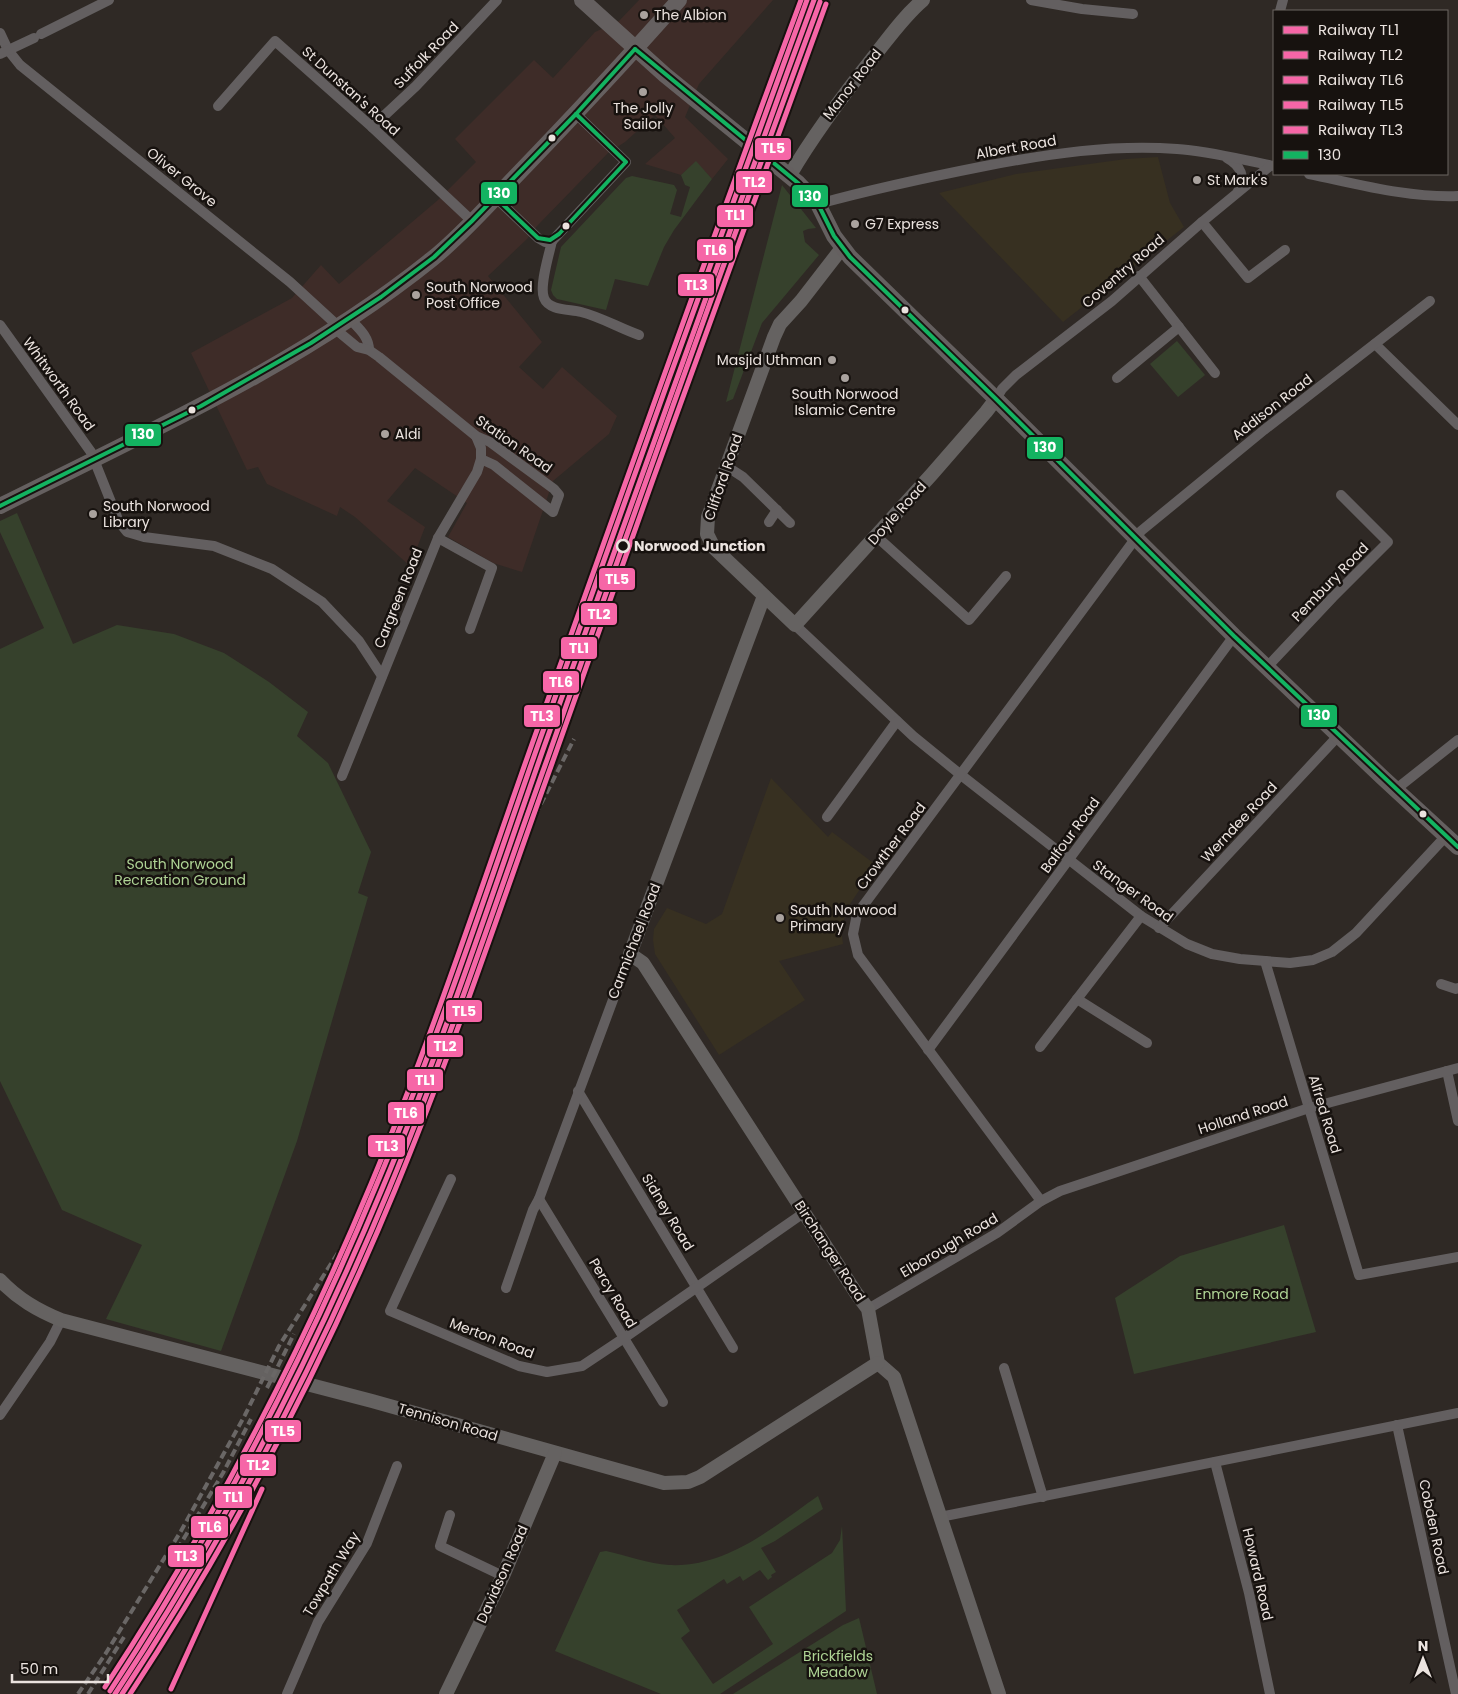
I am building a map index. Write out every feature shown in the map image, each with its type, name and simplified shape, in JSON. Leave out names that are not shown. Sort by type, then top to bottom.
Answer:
[{"type":"main road","points":[[582,0],[635,49],[711,113],[790,175],[818,204],[842,248],[850,257],[996,398],[1234,636],[1452,842]]},
{"type":"main road","points":[[0,506],[201,406],[273,366],[381,297],[434,257],[472,221],[576,114],[679,0]]},
{"type":"street","points":[[4,52],[109,0]]},
{"type":"street","name":"Suffolk Road","points":[[372,128],[416,86],[497,0]]},
{"type":"street","points":[[1031,0],[1082,9],[1133,14]]},
{"type":"street","name":"Manor Road","points":[[790,175],[813,137],[846,91],[920,1]]},
{"type":"street","name":"Oliver Grove","points":[[0,33],[4,52],[341,324]]},
{"type":"street","name":"St Dunstan's Road","points":[[218,106],[275,42],[372,128],[472,221]]},
{"type":"street","points":[[576,114],[626,162],[552,241],[542,292],[544,300],[550,306],[581,312],[608,321],[638,335]]},
{"type":"street","name":"Albert Road","points":[[818,204],[859,192],[955,172],[1071,152],[1121,148],[1175,148],[1272,166]]},
{"type":"street","name":"Albert Road","points":[[1222,156],[1232,161],[1241,170],[1241,183],[1239,190],[1234,196]]},
{"type":"street","name":"Coventry Road","points":[[996,398],[1016,375],[1112,300],[1202,222],[1272,166]]},
{"type":"street","points":[[1314,175],[1399,192],[1458,196]]},
{"type":"street","points":[[496,197],[538,238],[545,242],[552,241]]},
{"type":"street","points":[[1202,222],[1248,278],[1285,250]]},
{"type":"street","name":"Clifford Road","points":[[842,248],[777,329],[726,466],[708,518],[706,534],[717,552],[897,721],[961,775]]},
{"type":"street","points":[[1139,276],[1215,373]]},
{"type":"street","name":"Addison Road","points":[[1135,538],[1149,523],[1430,301]]},
{"type":"street","name":"Station Road","points":[[341,324],[367,338],[369,350]]},
{"type":"street","name":"Station Road","points":[[341,324],[357,347],[369,350],[476,436],[490,442],[554,490],[559,495],[553,512],[494,465],[481,459]]},
{"type":"street","name":"Whitworth Road","points":[[0,325],[91,452],[119,522],[127,532],[144,537],[214,546],[272,569],[322,602],[358,640],[382,676]]},
{"type":"street","points":[[1117,378],[1179,327]]},
{"type":"street","points":[[1375,344],[1458,425]]},
{"type":"street","name":"Doyle Road","points":[[795,625],[981,418],[996,398]]},
{"type":"street","points":[[476,436],[481,448],[481,459]]},
{"type":"street","name":"Cargreen Road","points":[[342,776],[438,538],[477,472],[481,459]]},
{"type":"street","points":[[726,466],[743,477],[790,523]]},
{"type":"street","name":"Pembury Road","points":[[1267,668],[1333,597],[1388,542],[1341,495]]},
{"type":"street","points":[[769,522],[777,510]]},
{"type":"street","points":[[876,536],[941,597],[969,620],[1006,576]]},
{"type":"street","points":[[438,538],[492,568],[470,629]]},
{"type":"street","name":"Crowther Road","points":[[1041,1201],[858,955],[853,934],[857,914],[1135,538]]},
{"type":"street","name":"Carmichael Road","points":[[506,1288],[533,1210],[540,1199],[578,1091],[764,596]]},
{"type":"street","name":"Balfour Road","points":[[928,1050],[1234,636]]},
{"type":"street","points":[[827,817],[897,721]]},
{"type":"street","name":"Werndee Road","points":[[1159,928],[1339,735]]},
{"type":"street","points":[[1395,790],[1458,740]]},
{"type":"street","name":"Stanger Road","points":[[961,775],[1141,916],[1187,944],[1228,958],[1301,962],[1323,956],[1340,947],[1356,933],[1452,842]]},
{"type":"street","points":[[1040,1048],[1141,916]]},
{"type":"street","name":"Birchanger Road","points":[[630,954],[643,963],[868,1309],[878,1363]]},
{"type":"street","name":"Alfred Road","points":[[1265,961],[1359,1275],[1458,1257]]},
{"type":"street","points":[[1441,984],[1458,988]]},
{"type":"street","points":[[1077,999],[1147,1042]]},
{"type":"street","name":"Holland Road","points":[[1041,1201],[1060,1191],[1090,1180],[1309,1108],[1458,1068]]},
{"type":"street","points":[[1447,1071],[1458,1121]]},
{"type":"street","name":"Sidney Road","points":[[578,1091],[698,1287],[733,1348]]},
{"type":"street","name":"Merton Road","points":[[451,1179],[390,1311],[519,1366],[547,1372],[582,1366],[805,1212]]},
{"type":"street","name":"Percy Road","points":[[540,1199],[663,1402]]},
{"type":"street","name":"Elborough Road","points":[[868,1309],[997,1232],[1041,1201]]},
{"type":"street","name":"Tennison Road","points":[[2,1287],[43,1313],[61,1320],[372,1401],[664,1483],[688,1482],[700,1478],[878,1363]]},
{"type":"street","points":[[0,1415],[50,1342],[61,1320]]},
{"type":"street","points":[[878,1363],[894,1377],[999,1694]]},
{"type":"street","points":[[1004,1368],[1043,1496]]},
{"type":"street","points":[[940,1517],[1458,1413]]},
{"type":"street","name":"Cobden Road","points":[[1397,1426],[1456,1694]]},
{"type":"street","name":"Davidson Road","points":[[446,1694],[503,1576],[555,1453]]},
{"type":"street","name":"Howard Road","points":[[1215,1462],[1244,1576],[1270,1694]]},
{"type":"street","name":"Towpath Way","points":[[287,1694],[318,1622],[367,1543],[397,1466]]},
{"type":"street","points":[[450,1515],[440,1546],[503,1576]]},
{"type":"shaded area","points":[[639,0],[773,0],[699,84],[685,117],[728,159],[712,179],[696,162],[681,175],[645,164],[675,138],[655,115],[625,142],[608,153],[537,226],[527,239],[488,276],[542,342],[519,367],[543,389],[562,367],[617,416],[609,434],[553,481],[522,572],[493,563],[448,537],[467,503],[415,468],[387,501],[425,527],[410,566],[355,517],[340,507],[337,516],[267,484],[258,467],[247,470],[191,353],[292,298],[321,265],[339,284],[438,200],[476,162],[455,139],[534,60],[553,78],[595,32],[619,21]]},
{"type":"shaded area","points":[[1158,157],[1170,203],[1184,227],[1063,322],[939,193],[1016,174],[1126,159]]},
{"type":"shaded area","name":"South Norwood Primary","points":[[771,778],[828,837],[832,832],[876,865],[848,907],[841,929],[843,944],[779,961],[805,1000],[719,1055],[655,954],[654,929],[667,908],[706,924],[722,914]]},
{"type":"green space","points":[[696,161],[712,179],[674,230],[664,247],[648,286],[615,279],[606,310],[557,299],[553,295],[551,290],[561,247],[626,178],[632,176],[674,185],[677,190],[670,214],[681,217],[690,187],[685,185],[681,175]]},
{"type":"green space","points":[[782,185],[816,228],[803,231],[805,242],[819,255],[762,323],[733,399],[726,402]]},
{"type":"green space","points":[[1177,341],[1205,375],[1178,397],[1150,364]]},
{"type":"green space","name":"South Norwood Recreation Ground","points":[[17,513],[73,644],[117,625],[174,634],[224,653],[269,682],[308,712],[297,736],[328,763],[371,852],[358,893],[368,897],[297,1141],[221,1351],[106,1319],[142,1245],[62,1210],[0,1081],[0,649],[44,628],[0,532],[0,521]]},
{"type":"green space","name":"Enmore Road","points":[[1284,1225],[1316,1332],[1134,1374],[1115,1298],[1180,1256]]},
{"type":"green space","points":[[818,1496],[823,1509],[775,1541],[761,1548],[776,1572],[771,1575],[772,1577],[768,1580],[760,1570],[743,1581],[740,1576],[727,1584],[724,1579],[677,1610],[690,1631],[681,1638],[713,1684],[773,1644],[749,1607],[832,1553],[840,1540],[842,1526],[846,1611],[720,1694],[661,1694],[555,1651],[600,1552],[606,1551],[669,1565],[690,1564],[710,1560],[730,1553],[748,1543]]},
{"type":"green space","name":"Brickfields Meadow","points":[[859,1618],[877,1694],[733,1694],[843,1625]]},
{"type":"railway","points":[[726,257],[760,182]]},
{"type":"railway","points":[[500,891],[518,849],[574,739]]},
{"type":"railway","points":[[78,1694],[106,1653],[181,1531],[245,1415],[279,1346],[360,1218]]},
{"type":"railway","points":[[267,1388],[294,1334]]},
{"type":"railway","points":[[171,1560],[223,1473],[251,1419]]},
{"type":"railway","points":[[88,1694],[124,1637]]},
{"type":"rail line","name":"TL3","points":[[105,1687],[180,1566],[250,1442],[313,1314],[371,1184],[435,1020],[665,371],[801,0]]},
{"type":"rail line","name":"TL6","points":[[110,1691],[185,1570],[255,1445],[318,1317],[376,1186],[420,1077],[480,912],[638,465],[807,0]]},
{"type":"rail line","name":"TL1","points":[[115,1694],[191,1573],[260,1448],[324,1319],[382,1189],[426,1080],[644,466],[814,0]]},
{"type":"rail line","name":"TL2","points":[[122,1694],[198,1573],[268,1448],[361,1255],[411,1136],[452,1028],[682,379],[820,2]]},
{"type":"rail line","name":"TL5","points":[[130,1694],[241,1511],[307,1384],[367,1255],[417,1137],[458,1029],[688,381],[826,4]]},
{"type":"rail line","name":"TL3","points":[[171,1689],[262,1489]]},
{"type":"transit line","name":"130","points":[[635,49],[798,183],[818,204],[834,236],[850,257],[1234,636],[1458,847]]},
{"type":"transit line","name":"130","points":[[0,506],[201,406],[311,343],[381,297],[434,257],[472,221],[576,114],[635,49]]},
{"type":"transit line","name":"130","points":[[495,197],[538,238],[550,240],[559,234],[626,162],[576,114]]},
{"type":"place","name":"The Albion","points":[[644,15]]},
{"type":"place","name":"The Jolly Sailor","points":[[643,92]]},
{"type":"place","name":"St Mark's","points":[[1197,180]]},
{"type":"place","name":"G7 Express","points":[[855,224]]},
{"type":"place","name":"South Norwood Post Office","points":[[416,295]]},
{"type":"place","name":"Masjid Uthman","points":[[832,360]]},
{"type":"place","name":"South Norwood Islamic Centre","points":[[845,378]]},
{"type":"place","name":"Aldi","points":[[385,434]]},
{"type":"place","name":"South Norwood Library","points":[[93,514]]},
{"type":"place","name":"Norwood Junction","points":[[623,546]]},
{"type":"place","name":"South Norwood Primary","points":[[780,918]]}]
